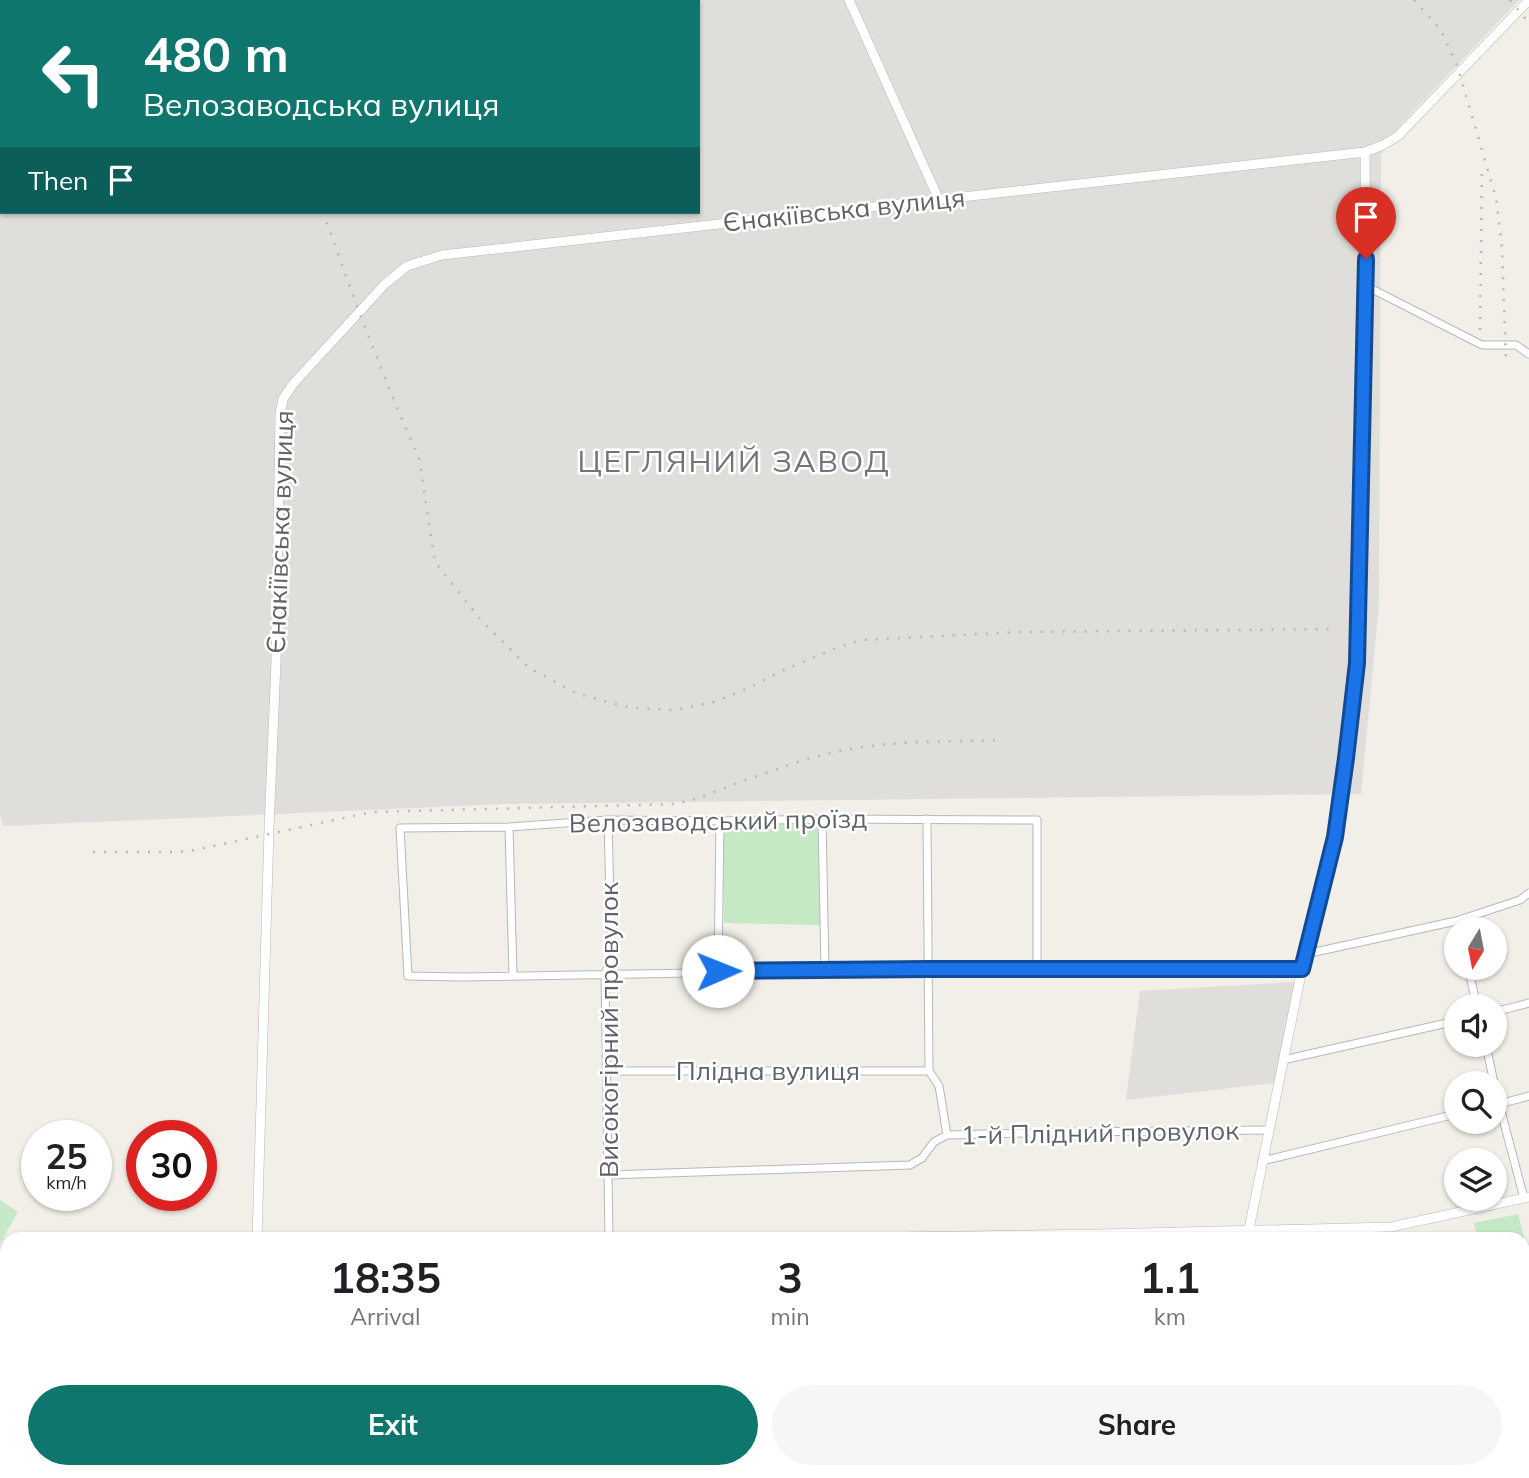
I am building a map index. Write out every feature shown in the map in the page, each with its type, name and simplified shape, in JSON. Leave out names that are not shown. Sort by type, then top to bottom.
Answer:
[{"type":"street","points":[[849,0],[939,200]]},
{"type":"street","name":"Єнакіївська вулиця","points":[[257,1232],[276,661],[280,414],[284,398],[293,384],[385,284],[407,266],[442,255],[1365,152],[1398,136],[1529,0]]},
{"type":"street","points":[[1249,1232],[1302,969],[1335,837],[1357,663],[1366,286],[1365,152]]},
{"type":"street","points":[[1366,286],[1482,345],[1516,345],[1529,354]]},
{"type":"street","points":[[822,819],[825,970]]},
{"type":"street","points":[[927,819],[929,1071],[939,1086],[947,1135]]},
{"type":"street","name":"Велозаводський проїзд","points":[[513,976],[408,976],[400,828],[509,827],[608,820],[1037,820],[1037,969]]},
{"type":"street","name":"Високогірний провулок","points":[[608,820],[611,942],[610,961],[605,974],[609,1232]]},
{"type":"street","points":[[718,971],[720,821]]},
{"type":"street","points":[[509,827],[513,976],[929,969],[1302,969]]},
{"type":"street","points":[[1477,917],[1520,900],[1529,893]]},
{"type":"street","points":[[1306,954],[1444,927]]},
{"type":"street","points":[[1507,1009],[1529,1003]]},
{"type":"street","points":[[1283,1060],[1444,1024]]},
{"type":"street","name":"Плідна вулиця","points":[[606,1071],[929,1071]]},
{"type":"street","points":[[1507,1102],[1529,1096]]},
{"type":"street","name":"1-й Плідний провулок","points":[[1262,1161],[1444,1117]]},
{"type":"street","name":"1-й Плідний провулок","points":[[608,1175],[910,1165],[922,1158],[934,1142],[947,1135],[1268,1130]]},
{"type":"street","points":[[1302,1232],[1391,1227],[1526,1197],[1506,1134]]},
{"type":"shaded area","points":[[700,0],[1519,0],[1403,122],[1381,154],[1379,604],[1361,794],[506,804],[3,826],[0,814],[0,214],[700,214]]},
{"type":"shaded area","points":[[1295,982],[1275,1083],[1126,1100],[1140,991]]},
{"type":"green space","points":[[815,822],[819,826],[821,925],[724,923],[723,828],[727,823]]},
{"type":"green space","points":[[0,1200],[18,1212],[6,1232],[0,1232]]},
{"type":"green space","points":[[1518,1214],[1522,1232],[1476,1232],[1474,1223]]},
{"type":"railway","points":[[1414,0],[1442,33],[1457,65],[1496,198],[1502,248],[1506,362]]},
{"type":"railway","points":[[1510,0],[1529,23]]},
{"type":"railway","points":[[1480,330],[1482,167]]},
{"type":"railway","points":[[324,214],[359,312],[419,458],[435,562],[480,619],[529,668],[578,694],[631,708],[675,710],[714,702],[788,668],[861,640],[1021,632],[1334,629]]},
{"type":"railway","points":[[93,852],[190,851],[372,812],[675,804],[795,763],[836,752],[893,744],[1003,740]]},
{"type":"district","name":"ЦЕГЛЯНИЙ ЗАВОД","points":[[734,462]]},
{"type":"route","points":[[718,971],[1302,969],[1335,837],[1357,663],[1366,259]]}]
